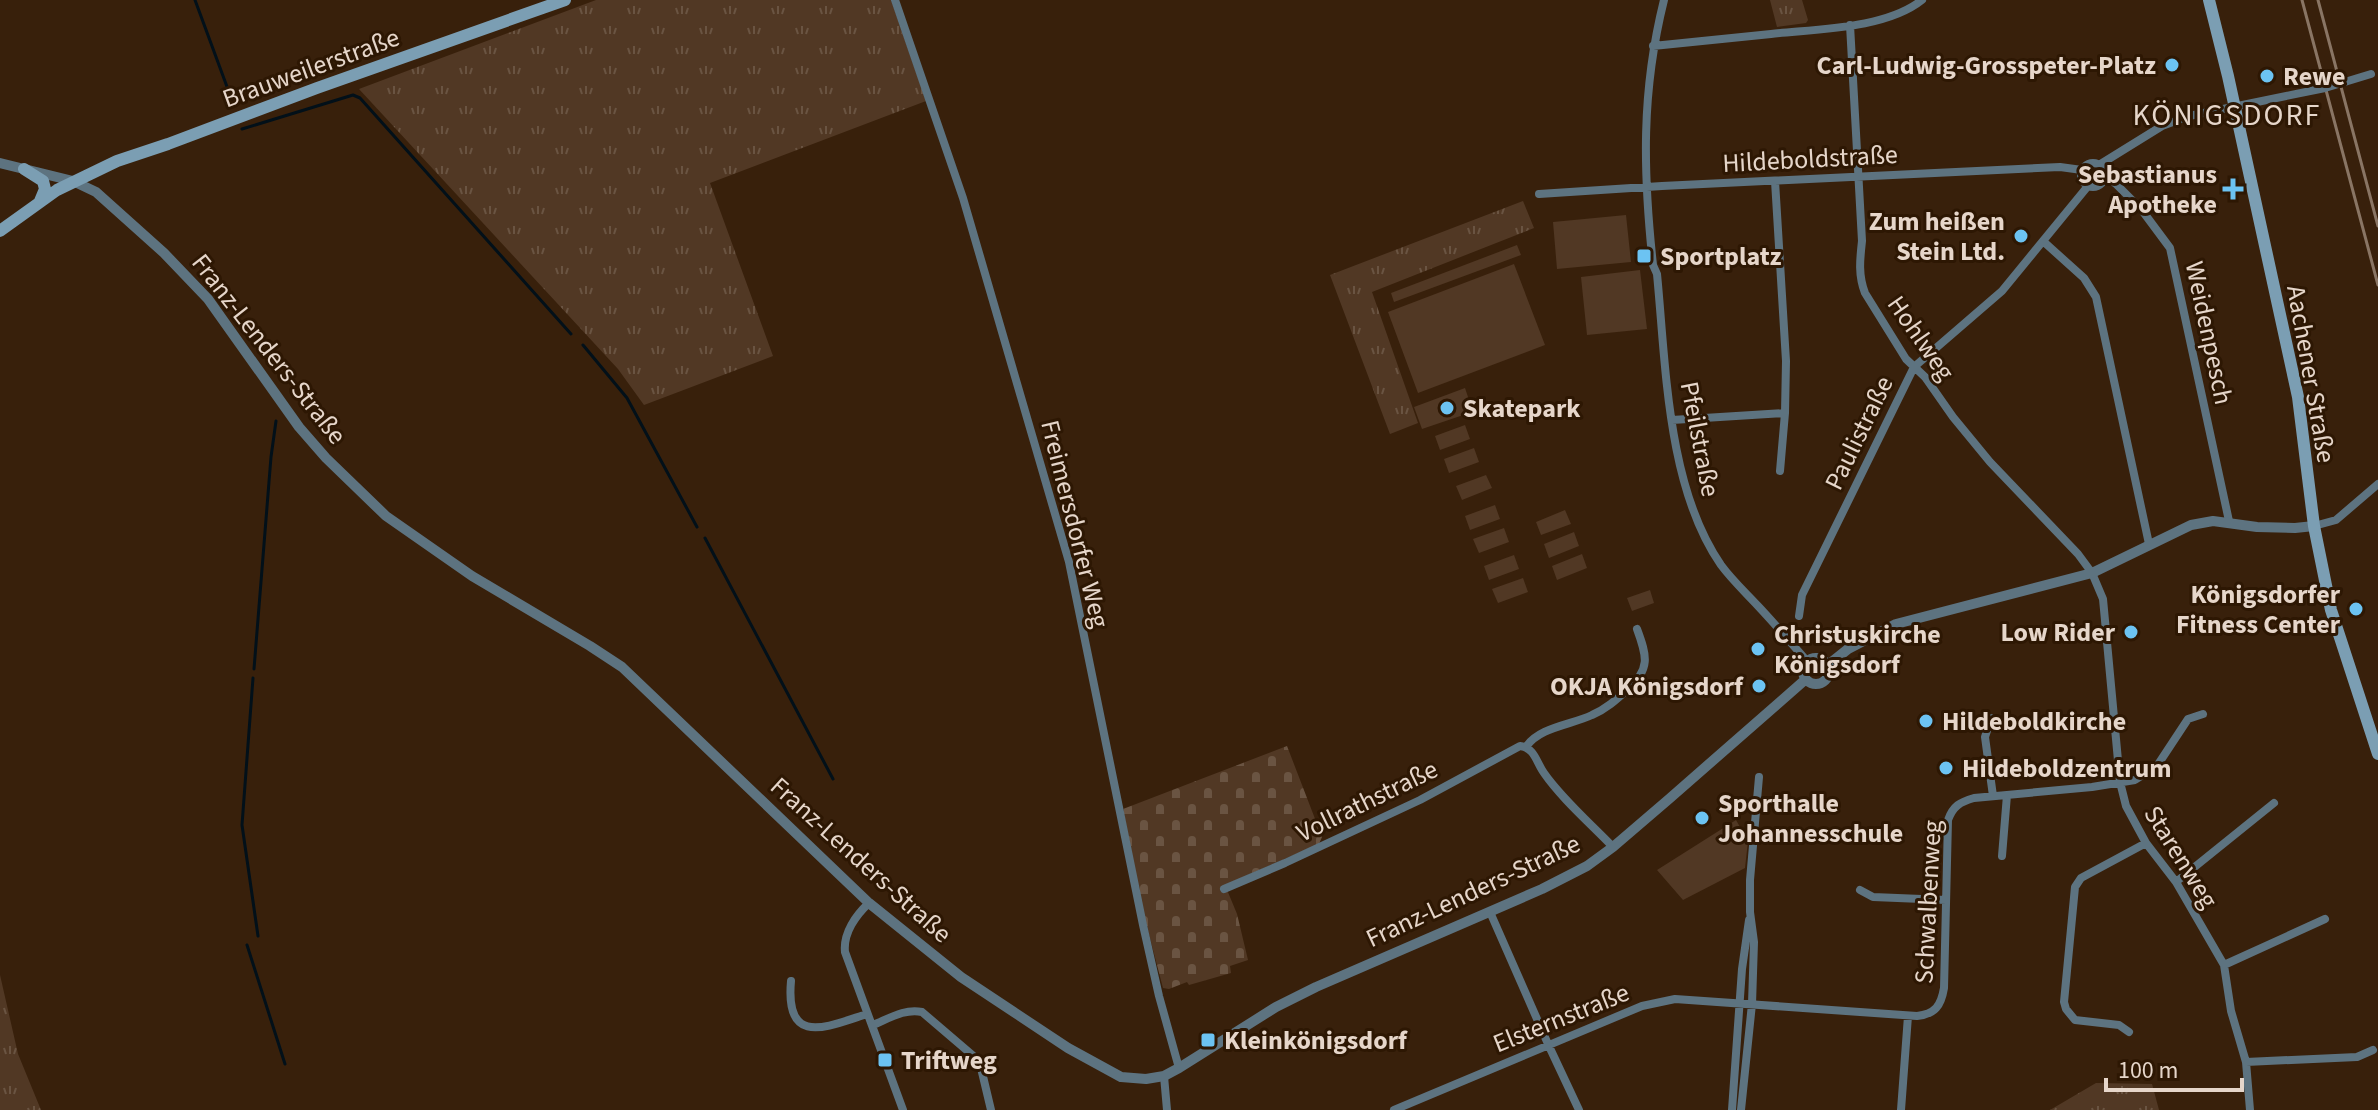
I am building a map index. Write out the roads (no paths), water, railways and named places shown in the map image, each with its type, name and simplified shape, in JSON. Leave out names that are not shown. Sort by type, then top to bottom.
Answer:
[{"type":"main road","name":"Brauweilerstraße","points":[[0,231],[73,181],[117,161],[565,0]]},
{"type":"main road","name":"Aachener Straße","points":[[2209,0],[2298,397],[2314,526],[2331,610],[2378,754]]},
{"type":"main road","points":[[24,169],[39,176],[45,185],[38,204]]},
{"type":"street","name":"Freimersdorfer Weg","points":[[895,0],[963,198],[1069,562],[1143,925],[1179,1068]]},
{"type":"street","name":"Pfeilstraße","points":[[1664,0],[1653,46],[1646,124],[1645,187],[1680,465],[1688,497],[1711,548],[1728,574],[1807,661]]},
{"type":"street","points":[[1653,46],[1850,25],[1893,16],[1922,0]]},
{"type":"street","name":"Hohlweg","points":[[1850,25],[1862,241],[1859,264],[1865,293],[1906,359],[1925,377],[1953,417],[2092,573]]},
{"type":"street","points":[[2088,186],[2082,181],[2082,170],[2088,164],[2099,165],[2162,126],[2189,116],[2309,93],[2374,73]]},
{"type":"street","name":"Franz-Lenders-Straße","points":[[0,163],[73,181],[96,192],[193,283],[217,311],[299,427],[386,516],[472,576],[622,667],[869,903],[961,977],[1068,1048],[1121,1077],[1146,1079],[1164,1076],[1276,1007],[1316,987],[1564,879],[1587,866],[1613,847],[1806,679]]},
{"type":"street","points":[[2099,165],[2105,177]]},
{"type":"street","name":"Hildeboldstraße","points":[[1539,194],[2060,167],[2082,170]]},
{"type":"street","name":"Paulistraße","points":[[1799,616],[1802,595],[1914,367],[2002,291],[2088,186],[2099,186],[2105,177]]},
{"type":"street","name":"Weidenpesch","points":[[2105,177],[2141,209],[2170,248],[2229,521]]},
{"type":"street","points":[[1775,181],[1786,348],[1780,471]]},
{"type":"street","points":[[2044,242],[2084,278],[2096,297],[2149,544]]},
{"type":"street","points":[[1672,420],[1785,413]]},
{"type":"street","points":[[1828,665],[1848,649],[1896,624],[2092,573],[2191,525],[2229,521],[2257,527],[2295,528],[2336,520],[2378,484]]},
{"type":"street","name":"Starenweg","points":[[2092,573],[2103,599],[2120,782],[2126,806],[2146,843],[2176,882],[2224,965],[2231,1011],[2246,1062],[2250,1110]]},
{"type":"street","name":"Vollrathstraße","points":[[1224,889],[1420,800],[1514,748],[1526,747],[1534,736],[1611,705],[1636,682],[1645,668],[1645,650],[1637,629]]},
{"type":"street","points":[[1818,658],[1828,665],[1828,677],[1821,683],[1813,684],[1806,679],[1803,668],[1807,661],[1818,658]]},
{"type":"street","name":"Schwalbenweg","points":[[1752,1004],[1908,1016],[1930,1014],[1942,999],[1948,820],[1951,811],[1963,801],[2135,780],[2157,766],[2188,719],[2203,714]]},
{"type":"street","points":[[1991,718],[1985,737],[1993,796]]},
{"type":"street","points":[[1526,747],[1534,753],[1546,776],[1613,847]]},
{"type":"street","points":[[1732,1110],[1759,777]]},
{"type":"street","points":[[2002,856],[2007,795]]},
{"type":"street","points":[[2176,882],[2274,803]]},
{"type":"street","points":[[2129,1032],[2119,1025],[2075,1020],[2066,1009],[2064,1002],[2073,893],[2081,878],[2146,843]]},
{"type":"street","points":[[1860,890],[1873,897],[1946,900]]},
{"type":"street","points":[[869,903],[855,920],[844,944],[903,1110]]},
{"type":"street","points":[[1490,912],[1579,1110]]},
{"type":"street","points":[[1741,1110],[1752,1004],[1754,942],[1750,912]]},
{"type":"street","points":[[2224,965],[2325,919]]},
{"type":"street","points":[[791,981],[789,997],[793,1010],[808,1029],[821,1029],[867,1014]]},
{"type":"street","name":"Elsternstraße","points":[[1394,1110],[1649,1004],[1675,999],[1752,1004]]},
{"type":"street","points":[[873,1025],[906,1012],[922,1012],[980,1063],[991,1110]]},
{"type":"street","points":[[1901,1110],[1908,1016]]},
{"type":"street","points":[[2246,1062],[2357,1057],[2373,1050]]},
{"type":"street","points":[[1164,1076],[1167,1110]]},
{"type":"waterway","points":[[195,0],[233,103]]},
{"type":"waterway","points":[[242,129],[353,95],[360,98],[571,334]]},
{"type":"waterway","points":[[583,345],[627,398],[697,527]]},
{"type":"waterway","points":[[254,669],[276,421]]},
{"type":"waterway","points":[[705,538],[833,779]]},
{"type":"waterway","points":[[253,678],[242,825],[258,936]]},
{"type":"waterway","points":[[247,945],[285,1064]]},
{"type":"railway","points":[[2302,0],[2378,285]]},
{"type":"railway","points":[[2318,0],[2378,226]]},
{"type":"place","name":"Carl-Ludwig-Grosspeter-Platz","points":[[2172,65]]},
{"type":"place","name":"Rewe","points":[[2267,76]]},
{"type":"place","name":"Sebastianus Apotheke","points":[[2233,189]]},
{"type":"place","name":"Zum heißen Stein Ltd.","points":[[2021,236]]},
{"type":"place","name":"Sportplatz","points":[[1644,256]]},
{"type":"place","name":"Skatepark","points":[[1447,408]]},
{"type":"place","name":"Königsdorfer Fitness Center","points":[[2356,609]]},
{"type":"place","name":"Low Rider","points":[[2131,632]]},
{"type":"place","name":"Christuskirche Königsdorf","points":[[1758,649]]},
{"type":"place","name":"OKJA Königsdorf","points":[[1759,686]]},
{"type":"place","name":"Hildeboldkirche","points":[[1926,721]]},
{"type":"place","name":"Hildeboldzentrum","points":[[1946,768]]},
{"type":"place","name":"Sporthalle Johannesschule","points":[[1702,818]]},
{"type":"place","name":"Kleinkönigsdorf","points":[[1208,1040]]},
{"type":"place","name":"Triftweg","points":[[885,1060]]},
{"type":"district","name":"KÖNIGSDORF","points":[[2227,115]]}]
